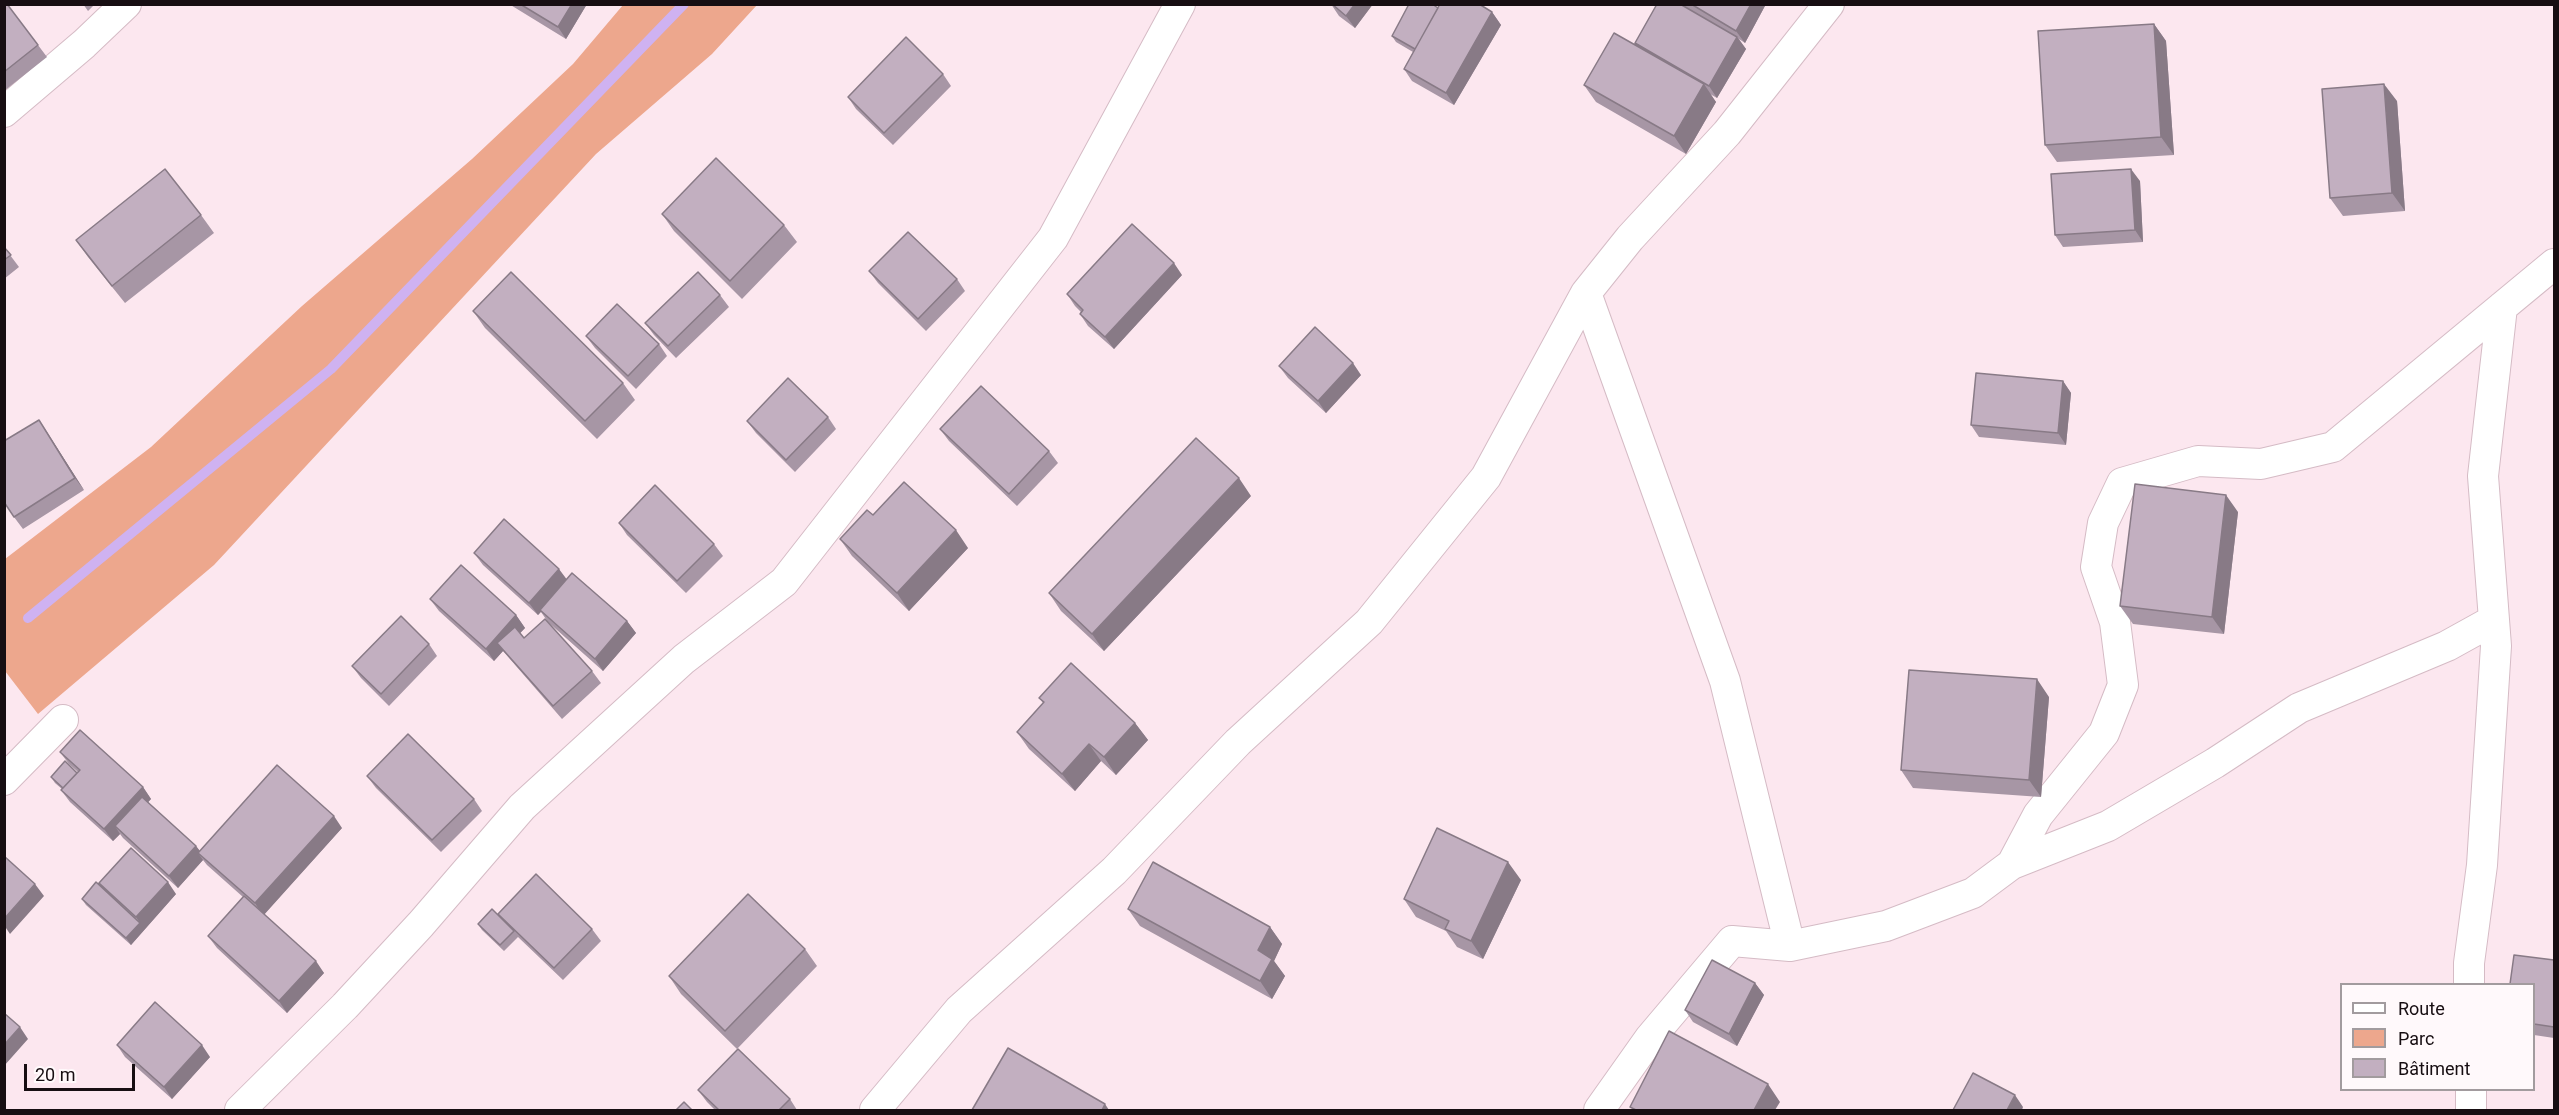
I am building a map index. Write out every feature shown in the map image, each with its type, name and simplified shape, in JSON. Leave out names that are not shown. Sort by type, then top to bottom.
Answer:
[{"type":"street","points":[[4,112],[84,44],[126,4]]},
{"type":"street","points":[[240,1110],[345,1006],[522,807],[684,659],[784,582],[1053,238],[1180,4]]},
{"type":"street","points":[[875,1110],[959,1010],[1114,871],[1238,742],[1369,622],[1485,477],[1586,293],[1630,238],[1727,133],[1829,4]]},
{"type":"street","points":[[2012,864],[2038,815],[2104,733],[2123,684],[2115,622],[2096,567],[2103,523],[2122,483],[2198,461],[2261,464],[2333,447],[2554,264]]},
{"type":"street","points":[[1586,293],[1725,681],[1790,946]]},
{"type":"street","points":[[2469,983],[2469,963],[2482,865],[2496,646],[2483,476],[2502,307]]},
{"type":"street","points":[[1599,1110],[1650,1038],[1732,941],[1790,946],[1886,926],[1973,893],[2012,864],[2108,826],[2215,763],[2299,708],[2447,646],[2494,620]]},
{"type":"street","points":[[4,780],[63,720]]},
{"type":"street","points":[[2471,1091],[2471,1110]]},
{"type":"green space","points":[[623,5],[757,5],[712,54],[596,154],[214,565],[38,714],[5,671],[5,559],[151,447],[302,306],[472,159],[573,64]]},
{"type":"building","points":[[4,4],[7,4],[38,45],[4,72]]},
{"type":"building","points":[[520,4],[572,4],[558,27]]},
{"type":"building","points":[[1332,4],[1355,4],[1346,16]]},
{"type":"building","points":[[1409,4],[1432,4],[1438,8],[1415,49],[1392,36]]},
{"type":"building","points":[[1440,4],[1479,4],[1492,12],[1446,93],[1404,69]]},
{"type":"building","points":[[1657,4],[1680,4],[1737,37],[1709,86],[1635,43]]},
{"type":"building","points":[[1691,4],[1751,4],[1736,31]]},
{"type":"building","points":[[2154,24],[2161,137],[2045,145],[2038,31]]},
{"type":"building","points":[[1614,33],[1704,84],[1674,136],[1584,85]]},
{"type":"building","points":[[906,37],[943,74],[884,133],[848,97]]},
{"type":"building","points":[[2384,84],[2392,193],[2330,198],[2322,89]]},
{"type":"building","points":[[716,158],[784,225],[730,281],[662,214]]},
{"type":"building","points":[[165,169],[201,215],[112,286],[76,240]]},
{"type":"building","points":[[2131,169],[2135,230],[2055,235],[2051,174]]},
{"type":"building","points":[[1132,224],[1174,263],[1105,337],[1080,314],[1083,310],[1067,294]]},
{"type":"building","points":[[908,232],[957,279],[918,319],[869,271]]},
{"type":"building","points":[[4,247],[11,255],[4,260]]},
{"type":"building","points":[[511,272],[623,383],[585,421],[473,311]]},
{"type":"building","points":[[698,272],[720,295],[668,346],[645,323]]},
{"type":"building","points":[[617,304],[659,344],[628,376],[586,336]]},
{"type":"building","points":[[1315,327],[1353,363],[1318,401],[1279,366]]},
{"type":"building","points":[[1976,373],[2063,381],[2058,433],[1971,425]]},
{"type":"building","points":[[788,378],[828,417],[786,460],[747,421]]},
{"type":"building","points":[[981,386],[1049,451],[1009,494],[940,429]]},
{"type":"building","points":[[39,420],[75,478],[14,517],[4,502],[4,441]]},
{"type":"building","points":[[1196,438],[1239,478],[1092,634],[1049,593]]},
{"type":"building","points":[[904,482],[956,530],[897,593],[840,539],[867,510],[873,515]]},
{"type":"building","points":[[2135,484],[2226,495],[2212,617],[2120,606]]},
{"type":"building","points":[[655,485],[714,544],[677,581],[619,523]]},
{"type":"building","points":[[504,519],[559,569],[529,603],[474,553]]},
{"type":"building","points":[[461,565],[516,615],[486,649],[430,599]]},
{"type":"building","points":[[572,573],[627,621],[595,659],[540,610]]},
{"type":"building","points":[[401,616],[429,644],[381,694],[352,666]]},
{"type":"building","points":[[545,619],[592,671],[553,706],[497,643],[515,627],[524,638]]},
{"type":"building","points":[[1071,663],[1135,723],[1104,757],[1089,744],[1062,774],[1017,732],[1044,702],[1039,698]]},
{"type":"building","points":[[1909,670],[2037,679],[2029,780],[1901,770]]},
{"type":"building","points":[[80,730],[143,787],[104,829],[61,790],[80,770],[60,752]]},
{"type":"building","points":[[408,734],[474,799],[432,840],[367,776]]},
{"type":"building","points":[[65,761],[77,773],[63,788],[51,777]]},
{"type":"building","points":[[277,765],[334,816],[255,903],[198,853]]},
{"type":"building","points":[[142,797],[196,846],[169,876],[115,826]]},
{"type":"building","points":[[1437,828],[1508,862],[1471,941],[1445,929],[1449,921],[1404,899]]},
{"type":"building","points":[[131,848],[168,882],[136,917],[99,883]]},
{"type":"building","points":[[4,856],[35,884],[4,919]]},
{"type":"building","points":[[1153,862],[1270,927],[1258,950],[1272,959],[1260,981],[1128,909]]},
{"type":"building","points":[[536,874],[592,929],[554,968],[498,914]]},
{"type":"building","points":[[96,882],[140,923],[126,938],[82,899]]},
{"type":"building","points":[[748,894],[805,949],[725,1031],[669,976]]},
{"type":"building","points":[[244,896],[316,961],[279,1001],[208,936]]},
{"type":"building","points":[[492,909],[514,931],[500,945],[478,924]]},
{"type":"building","points":[[2514,955],[2554,960],[2554,1027],[2535,1024],[2535,983],[2510,983]]},
{"type":"building","points":[[1712,960],[1755,983],[1729,1034],[1685,1010]]},
{"type":"building","points":[[155,1002],[202,1045],[164,1087],[117,1045]]},
{"type":"building","points":[[4,1013],[20,1027],[4,1045]]},
{"type":"building","points":[[1669,1031],[1768,1084],[1754,1110],[1636,1110],[1630,1107]]},
{"type":"building","points":[[1008,1048],[1105,1104],[1102,1110],[972,1110]]},
{"type":"building","points":[[738,1049],[790,1099],[779,1110],[719,1110],[698,1090]]},
{"type":"building","points":[[1973,1073],[2015,1095],[2007,1110],[1953,1110]]},
{"type":"building","points":[[684,1102],[692,1110],[676,1110]]},
{"type":"waterway","points":[[28,618],[331,369],[684,4]]}]
